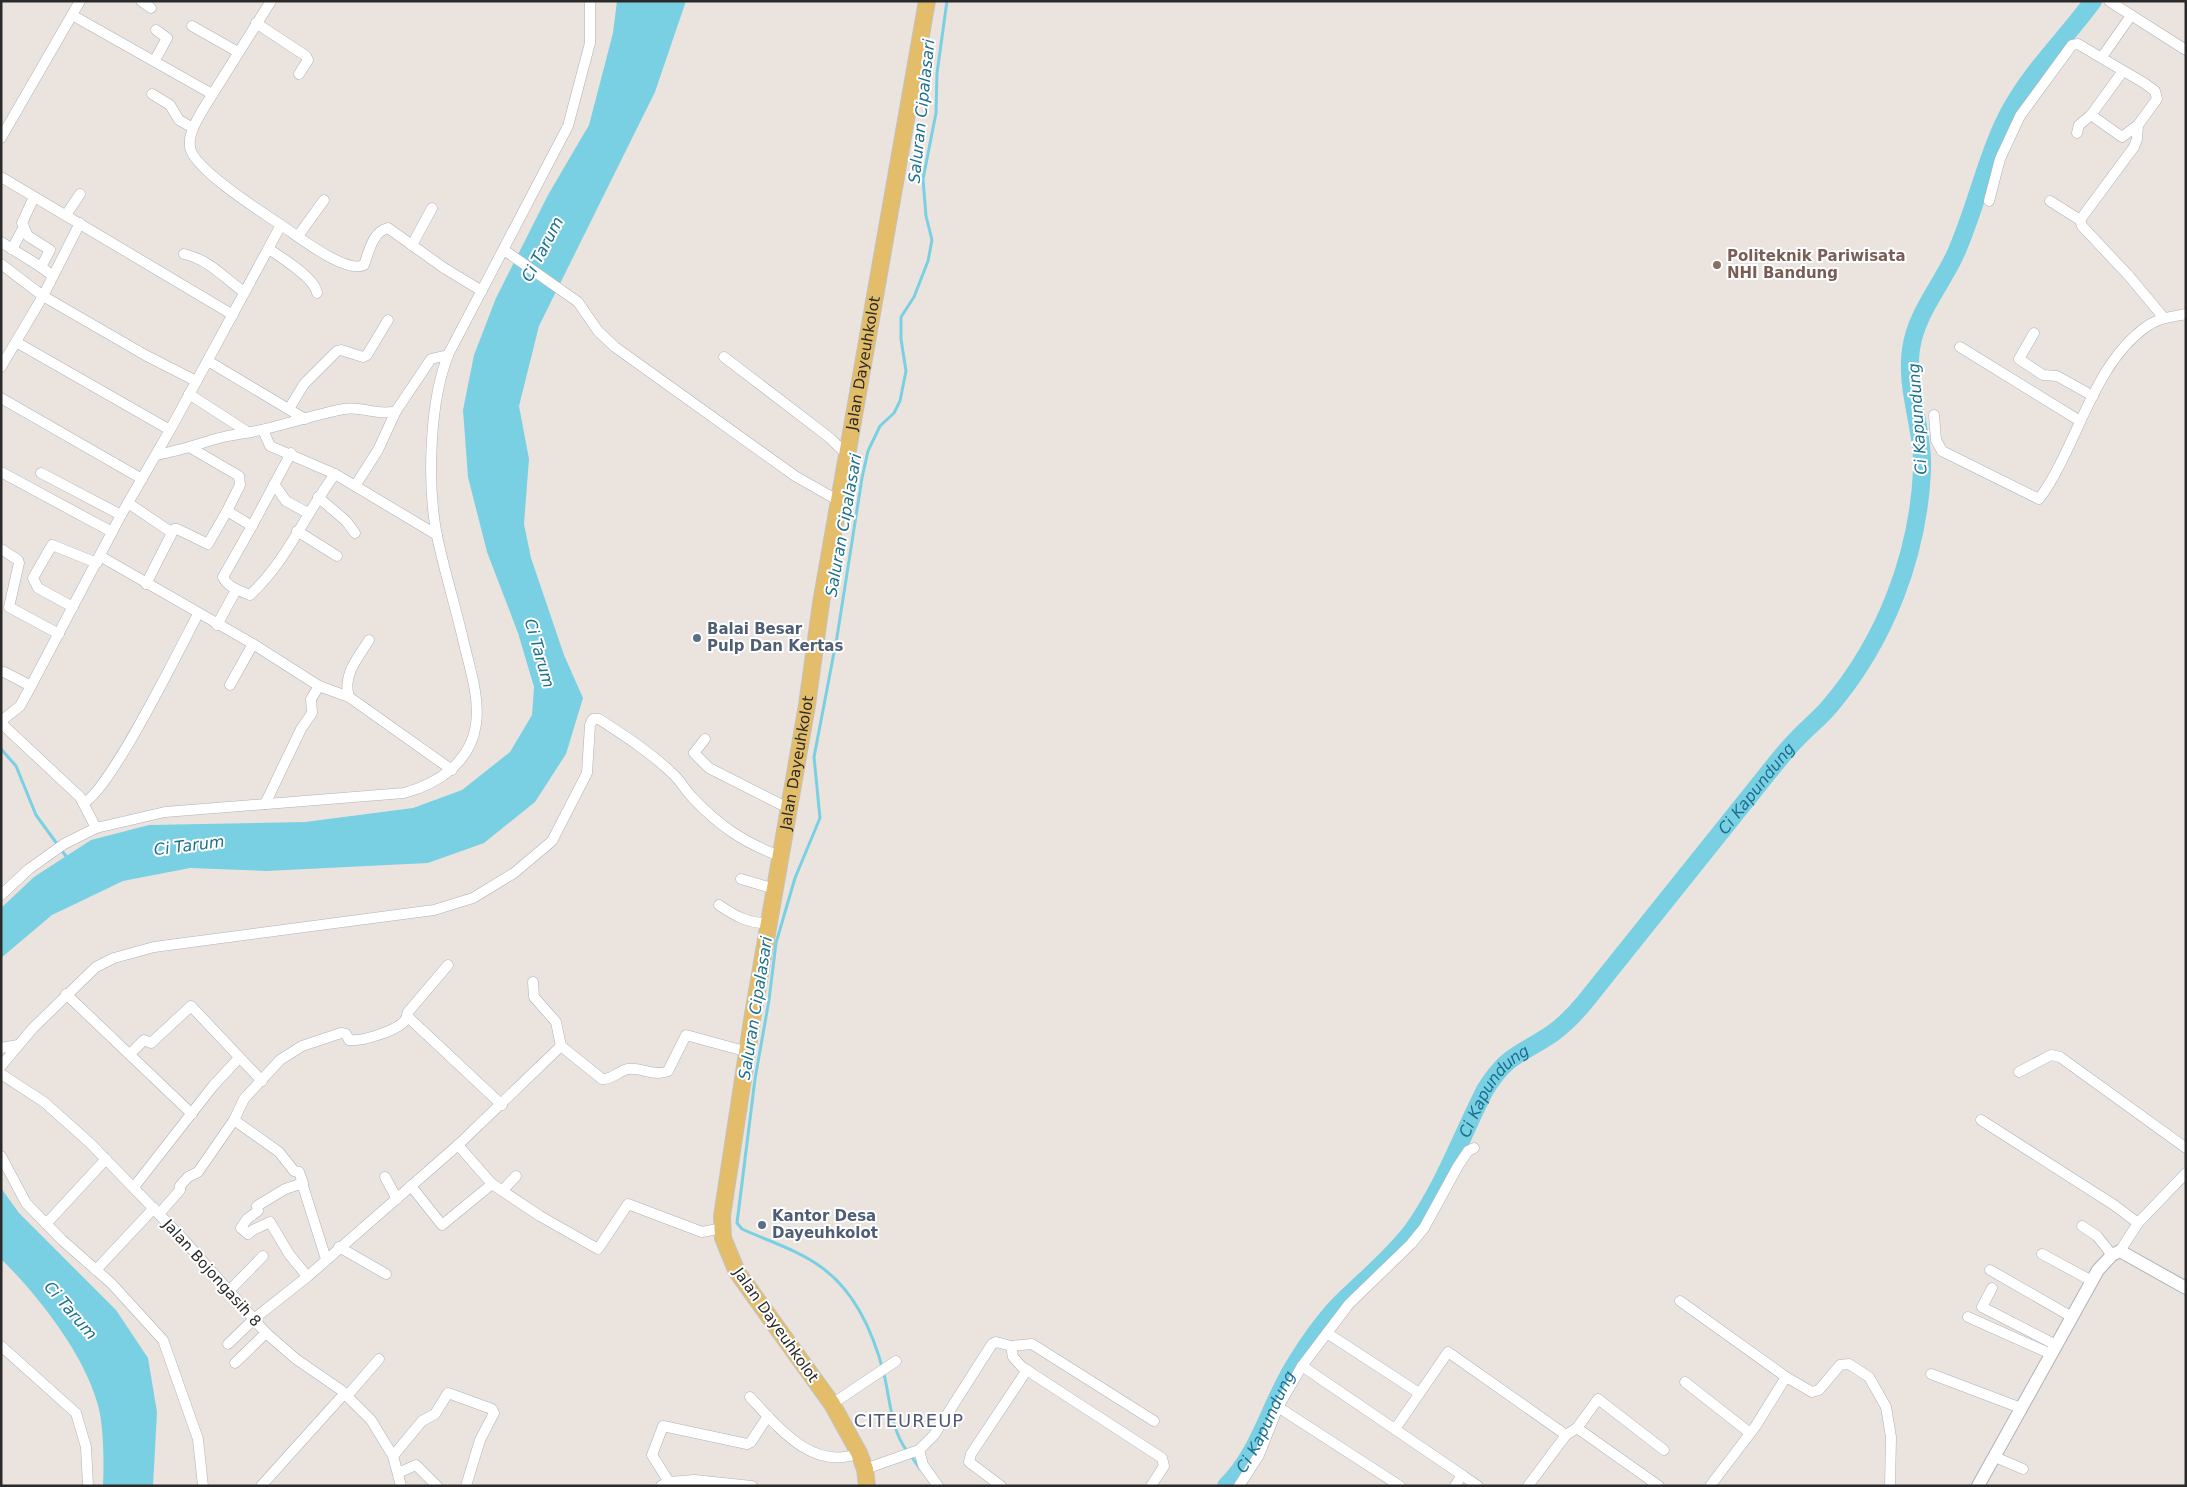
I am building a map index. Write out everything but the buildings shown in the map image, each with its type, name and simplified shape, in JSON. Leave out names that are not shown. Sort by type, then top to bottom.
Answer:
[{"type":"main road","name":"Jalan Dayeuhkolot","points":[[867,1486],[865,1469],[859,1453],[832,1404],[737,1272],[725,1245],[723,1228],[724,1193],[847,454],[927,1]]},
{"type":"street","points":[[1,138],[80,1]]},
{"type":"street","points":[[141,1],[151,8]]},
{"type":"street","points":[[271,1],[192,128],[190,146],[196,160],[235,193],[340,262],[355,267],[364,265],[376,235],[381,230],[388,228],[482,290]]},
{"type":"street","points":[[1,895],[29,869],[60,847],[96,828],[165,812],[404,793],[424,787],[452,770],[468,749],[476,724],[475,693],[437,535],[432,445],[438,387],[448,355],[568,126],[590,43],[590,1]]},
{"type":"street","points":[[2109,1],[2130,17],[2186,50]]},
{"type":"street","points":[[72,15],[155,60],[212,94]]},
{"type":"street","points":[[2102,57],[2130,17]]},
{"type":"street","points":[[256,23],[306,56],[308,60],[299,74]]},
{"type":"street","points":[[192,26],[238,52]]},
{"type":"street","points":[[155,60],[167,38],[156,30]]},
{"type":"street","points":[[1989,201],[2000,159],[2020,116],[2072,45],[2078,44],[2102,57],[2144,83],[2157,94],[2157,99],[2138,125],[2122,136],[2118,136],[2090,115]]},
{"type":"street","points":[[2076,134],[2079,125],[2090,115],[2123,71]]},
{"type":"street","points":[[152,94],[170,105],[179,120],[192,128]]},
{"type":"street","points":[[2080,220],[2131,152],[2137,139],[2138,125]]},
{"type":"street","points":[[1,177],[233,314]]},
{"type":"street","points":[[66,215],[80,194]]},
{"type":"street","points":[[34,197],[24,218],[24,227],[28,236],[51,251],[41,267]]},
{"type":"street","points":[[298,236],[324,200]]},
{"type":"street","points":[[2050,201],[2080,220],[2082,226],[2129,276],[2164,318]]},
{"type":"street","points":[[412,245],[432,208]]},
{"type":"street","points":[[1,367],[53,276],[80,223]]},
{"type":"street","points":[[96,828],[80,797],[1,722],[20,706],[128,502],[170,430],[281,225]]},
{"type":"street","points":[[12,249],[24,227]]},
{"type":"street","points":[[1,242],[53,276]]},
{"type":"street","points":[[269,249],[302,274],[315,286],[317,293]]},
{"type":"street","points":[[504,250],[584,308],[598,332],[616,347],[795,476],[840,501]]},
{"type":"street","points":[[184,254],[220,271],[226,280],[244,292]]},
{"type":"street","points":[[1,264],[42,296],[145,355],[196,381]]},
{"type":"street","points":[[1934,415],[1936,440],[1942,451],[2039,500],[2064,458],[2080,421],[2107,371],[2126,346],[2146,326],[2164,318],[2186,314]]},
{"type":"street","points":[[288,409],[304,384],[337,351],[341,350],[363,357],[367,356],[388,320]]},
{"type":"street","points":[[2034,333],[2019,359],[2043,375],[2057,376],[2093,396]]},
{"type":"street","points":[[16,342],[170,430]]},
{"type":"street","points":[[1960,347],[2080,421]]},
{"type":"street","points":[[354,486],[378,450],[396,412],[431,359],[448,355]]},
{"type":"street","points":[[724,357],[830,438],[847,454]]},
{"type":"street","points":[[208,361],[305,419]]},
{"type":"street","points":[[189,394],[246,431]]},
{"type":"street","points":[[1,398],[142,479]]},
{"type":"street","points":[[156,454],[191,448],[246,431],[263,430],[358,408],[381,414],[396,412]]},
{"type":"street","points":[[263,430],[270,446],[291,453],[335,474],[437,535]]},
{"type":"street","points":[[146,584],[171,532],[177,529],[208,544],[240,485],[241,478],[191,448]]},
{"type":"street","points":[[291,453],[223,575],[224,580],[236,590],[250,595],[263,582],[335,474]]},
{"type":"street","points":[[1,472],[112,532]]},
{"type":"street","points":[[41,473],[121,515]]},
{"type":"street","points":[[274,484],[282,497],[308,513]]},
{"type":"street","points":[[318,497],[346,521],[355,533]]},
{"type":"street","points":[[128,502],[171,532]]},
{"type":"street","points":[[227,511],[252,526]]},
{"type":"street","points":[[297,531],[337,556]]},
{"type":"street","points":[[73,607],[38,588],[34,578],[52,545],[98,559],[253,644],[319,686],[349,697],[452,770]]},
{"type":"street","points":[[1,549],[18,560],[19,564],[9,607],[59,634]]},
{"type":"street","points":[[217,625],[236,590]]},
{"type":"street","points":[[83,803],[97,793],[128,742],[198,614]]},
{"type":"street","points":[[349,697],[346,687],[348,676],[369,640]]},
{"type":"street","points":[[230,685],[253,644]]},
{"type":"street","points":[[4,672],[31,686]]},
{"type":"street","points":[[265,804],[301,729],[312,713],[311,699],[319,686]]},
{"type":"street","points":[[1,1066],[66,994],[96,967],[114,958],[154,947],[434,910],[473,898],[514,874],[549,845],[585,780],[590,725],[597,718],[646,750],[675,776],[709,815],[732,834],[755,847],[780,856]]},
{"type":"street","points":[[705,740],[694,753],[709,768],[788,808]]},
{"type":"street","points":[[741,879],[775,889]]},
{"type":"street","points":[[719,905],[737,917],[756,924],[769,923]]},
{"type":"street","points":[[96,1270],[180,1190],[188,1176],[198,1172],[234,1120],[244,1099],[280,1060],[302,1046],[341,1033],[346,1034],[350,1040],[359,1040],[380,1034],[402,1023],[408,1012],[448,965]]},
{"type":"street","points":[[533,982],[534,997],[556,1022],[562,1046],[598,1077],[605,1079],[629,1069],[658,1074],[668,1071],[686,1035],[748,1052]]},
{"type":"street","points":[[66,994],[192,1114]]},
{"type":"street","points":[[130,1054],[144,1040],[151,1043],[191,1006],[262,1081]]},
{"type":"street","points":[[407,1016],[502,1105]]},
{"type":"street","points":[[1,1048],[18,1045]]},
{"type":"street","points":[[228,1344],[255,1318],[308,1276],[458,1145],[562,1046]]},
{"type":"street","points":[[2019,1072],[2051,1055],[2060,1056],[2186,1148]]},
{"type":"street","points":[[134,1188],[239,1058]]},
{"type":"street","name":"Jalan Bojongasih 8","points":[[1,1074],[44,1102],[106,1159],[255,1318],[266,1333],[296,1359],[318,1372],[346,1395],[371,1420],[393,1456],[401,1486]]},
{"type":"street","points":[[234,1120],[279,1152],[294,1171],[299,1172],[326,1259]]},
{"type":"street","points":[[1981,1120],[2114,1205],[2138,1223]]},
{"type":"street","points":[[458,1145],[492,1184],[535,1213],[582,1238],[598,1249],[628,1204],[702,1232],[723,1228]]},
{"type":"street","points":[[1238,1486],[1259,1455],[1278,1407],[1302,1366],[1349,1304],[1411,1244],[1424,1228],[1458,1166],[1468,1152],[1474,1148]]},
{"type":"street","points":[[1,1156],[26,1203],[124,1297],[163,1340],[198,1439],[203,1486]]},
{"type":"street","points":[[46,1224],[106,1159]]},
{"type":"street","points":[[1978,1486],[2092,1281],[2138,1223],[2186,1172]]},
{"type":"street","points":[[503,1190],[516,1176]]},
{"type":"street","points":[[385,1177],[397,1199]]},
{"type":"street","points":[[302,1183],[285,1189],[257,1206],[258,1211],[240,1227],[248,1234],[259,1226],[270,1222],[290,1254],[308,1276]]},
{"type":"street","points":[[411,1186],[442,1225],[492,1184]]},
{"type":"street","points":[[2082,1226],[2116,1253],[2186,1288]]},
{"type":"street","points":[[339,1247],[386,1274]]},
{"type":"street","points":[[2042,1254],[2092,1281]]},
{"type":"street","points":[[229,1291],[263,1256]]},
{"type":"street","points":[[1990,1270],[2072,1317]]},
{"type":"street","points":[[1992,1288],[1982,1307],[2053,1350]]},
{"type":"street","points":[[1680,1301],[1786,1377],[1816,1392],[1840,1365],[1849,1364],[1869,1377],[1886,1407],[1891,1437],[1890,1486]]},
{"type":"street","points":[[1968,1317],[2053,1350]]},
{"type":"street","points":[[236,1363],[266,1333]]},
{"type":"street","points":[[1327,1333],[1419,1393]]},
{"type":"street","points":[[865,1469],[913,1452],[939,1427],[992,1344],[996,1342],[1012,1346],[1032,1344],[1154,1421]]},
{"type":"street","points":[[1,1346],[76,1413],[86,1447],[88,1486]]},
{"type":"street","points":[[1012,1346],[1015,1362],[1162,1458],[1165,1462],[1164,1466],[1151,1486]]},
{"type":"street","points":[[1395,1429],[1448,1352],[1566,1435]]},
{"type":"street","points":[[261,1486],[379,1359]]},
{"type":"street","points":[[1302,1366],[1478,1486]]},
{"type":"street","points":[[832,1404],[887,1367]]},
{"type":"street","points":[[1001,1486],[969,1462],[971,1454],[1027,1370]]},
{"type":"street","points":[[1931,1374],[2021,1408]]},
{"type":"street","points":[[1710,1486],[1750,1433],[1786,1377]]},
{"type":"street","points":[[1685,1382],[1750,1433]]},
{"type":"street","points":[[393,1456],[422,1421],[435,1414],[448,1393],[492,1409],[494,1413],[480,1440],[466,1486]]},
{"type":"street","points":[[750,1397],[798,1445],[809,1451],[843,1458],[859,1453]]},
{"type":"street","points":[[1528,1486],[1566,1435],[1577,1428],[1598,1399],[1664,1450]]},
{"type":"street","points":[[1278,1407],[1400,1486]]},
{"type":"street","points":[[752,1486],[694,1480],[665,1484],[652,1455],[663,1426],[747,1444],[752,1442],[768,1416]]},
{"type":"street","points":[[1577,1428],[1659,1486]]},
{"type":"street","points":[[913,1452],[938,1486]]},
{"type":"street","points":[[1994,1458],[2023,1469]]},
{"type":"street","points":[[398,1473],[416,1465],[437,1486]]},
{"type":"street","points":[[1455,1486],[1462,1475]]},
{"type":"water","name":"Ci Tarum","points":[[617,1],[686,1],[655,92],[539,326],[519,406],[529,459],[524,524],[531,558],[564,655],[583,698],[566,754],[535,802],[484,843],[428,863],[266,871],[190,868],[123,881],[52,915],[1,958],[1,908],[34,877],[91,840],[149,825],[305,822],[413,808],[462,790],[510,752],[532,715],[534,687],[518,633],[487,552],[468,477],[463,410],[474,355],[496,298],[548,195],[589,125],[613,33]]},
{"type":"water","name":"Ci Tarum","points":[[1,1188],[19,1213],[116,1310],[148,1358],[157,1412],[153,1486],[103,1486],[101,1421],[90,1383],[58,1326],[30,1290],[1,1259]]},
{"type":"waterway","name":"Saluran Cipalasari","points":[[907,1451],[894,1424],[884,1374],[875,1344],[862,1315],[844,1288],[812,1261],[742,1229],[737,1223],[755,1079],[769,1000],[776,943],[795,878],[820,818],[814,757],[837,637],[862,478],[868,451],[880,426],[894,413],[900,401],[906,371],[901,339],[901,317],[914,297],[928,261],[932,240],[926,216],[923,179],[936,113],[937,73],[947,1]]},
{"type":"waterway","name":"Ci Kapundung","points":[[1226,1486],[1248,1458],[1288,1376],[1315,1334],[1335,1309],[1385,1262],[1412,1231],[1423,1215],[1485,1090],[1493,1078],[1508,1062],[1553,1033],[1581,1007],[1782,756],[1830,706],[1850,681],[1867,654],[1895,596],[1906,566],[1919,503],[1922,456],[1910,380],[1911,349],[1918,324],[1955,255],[1995,143],[2011,109],[2029,80],[2093,1]]},
{"type":"waterway","points":[[1,749],[16,766],[36,815],[68,859]]},
{"type":"waterway","name":"Saluran Cipalasari","points":[[911,1456],[920,1469]]},
{"type":"place","name":"Politeknik Pariwisata NHI Bandung","points":[[1717,265]]},
{"type":"place","name":"Balai Besar Pulp Dan Kertas","points":[[697,638]]},
{"type":"place","name":"Kantor Desa Dayeuhkolot","points":[[762,1225]]},
{"type":"district","name":"CITEUREUP","points":[[909,1421]]}]
